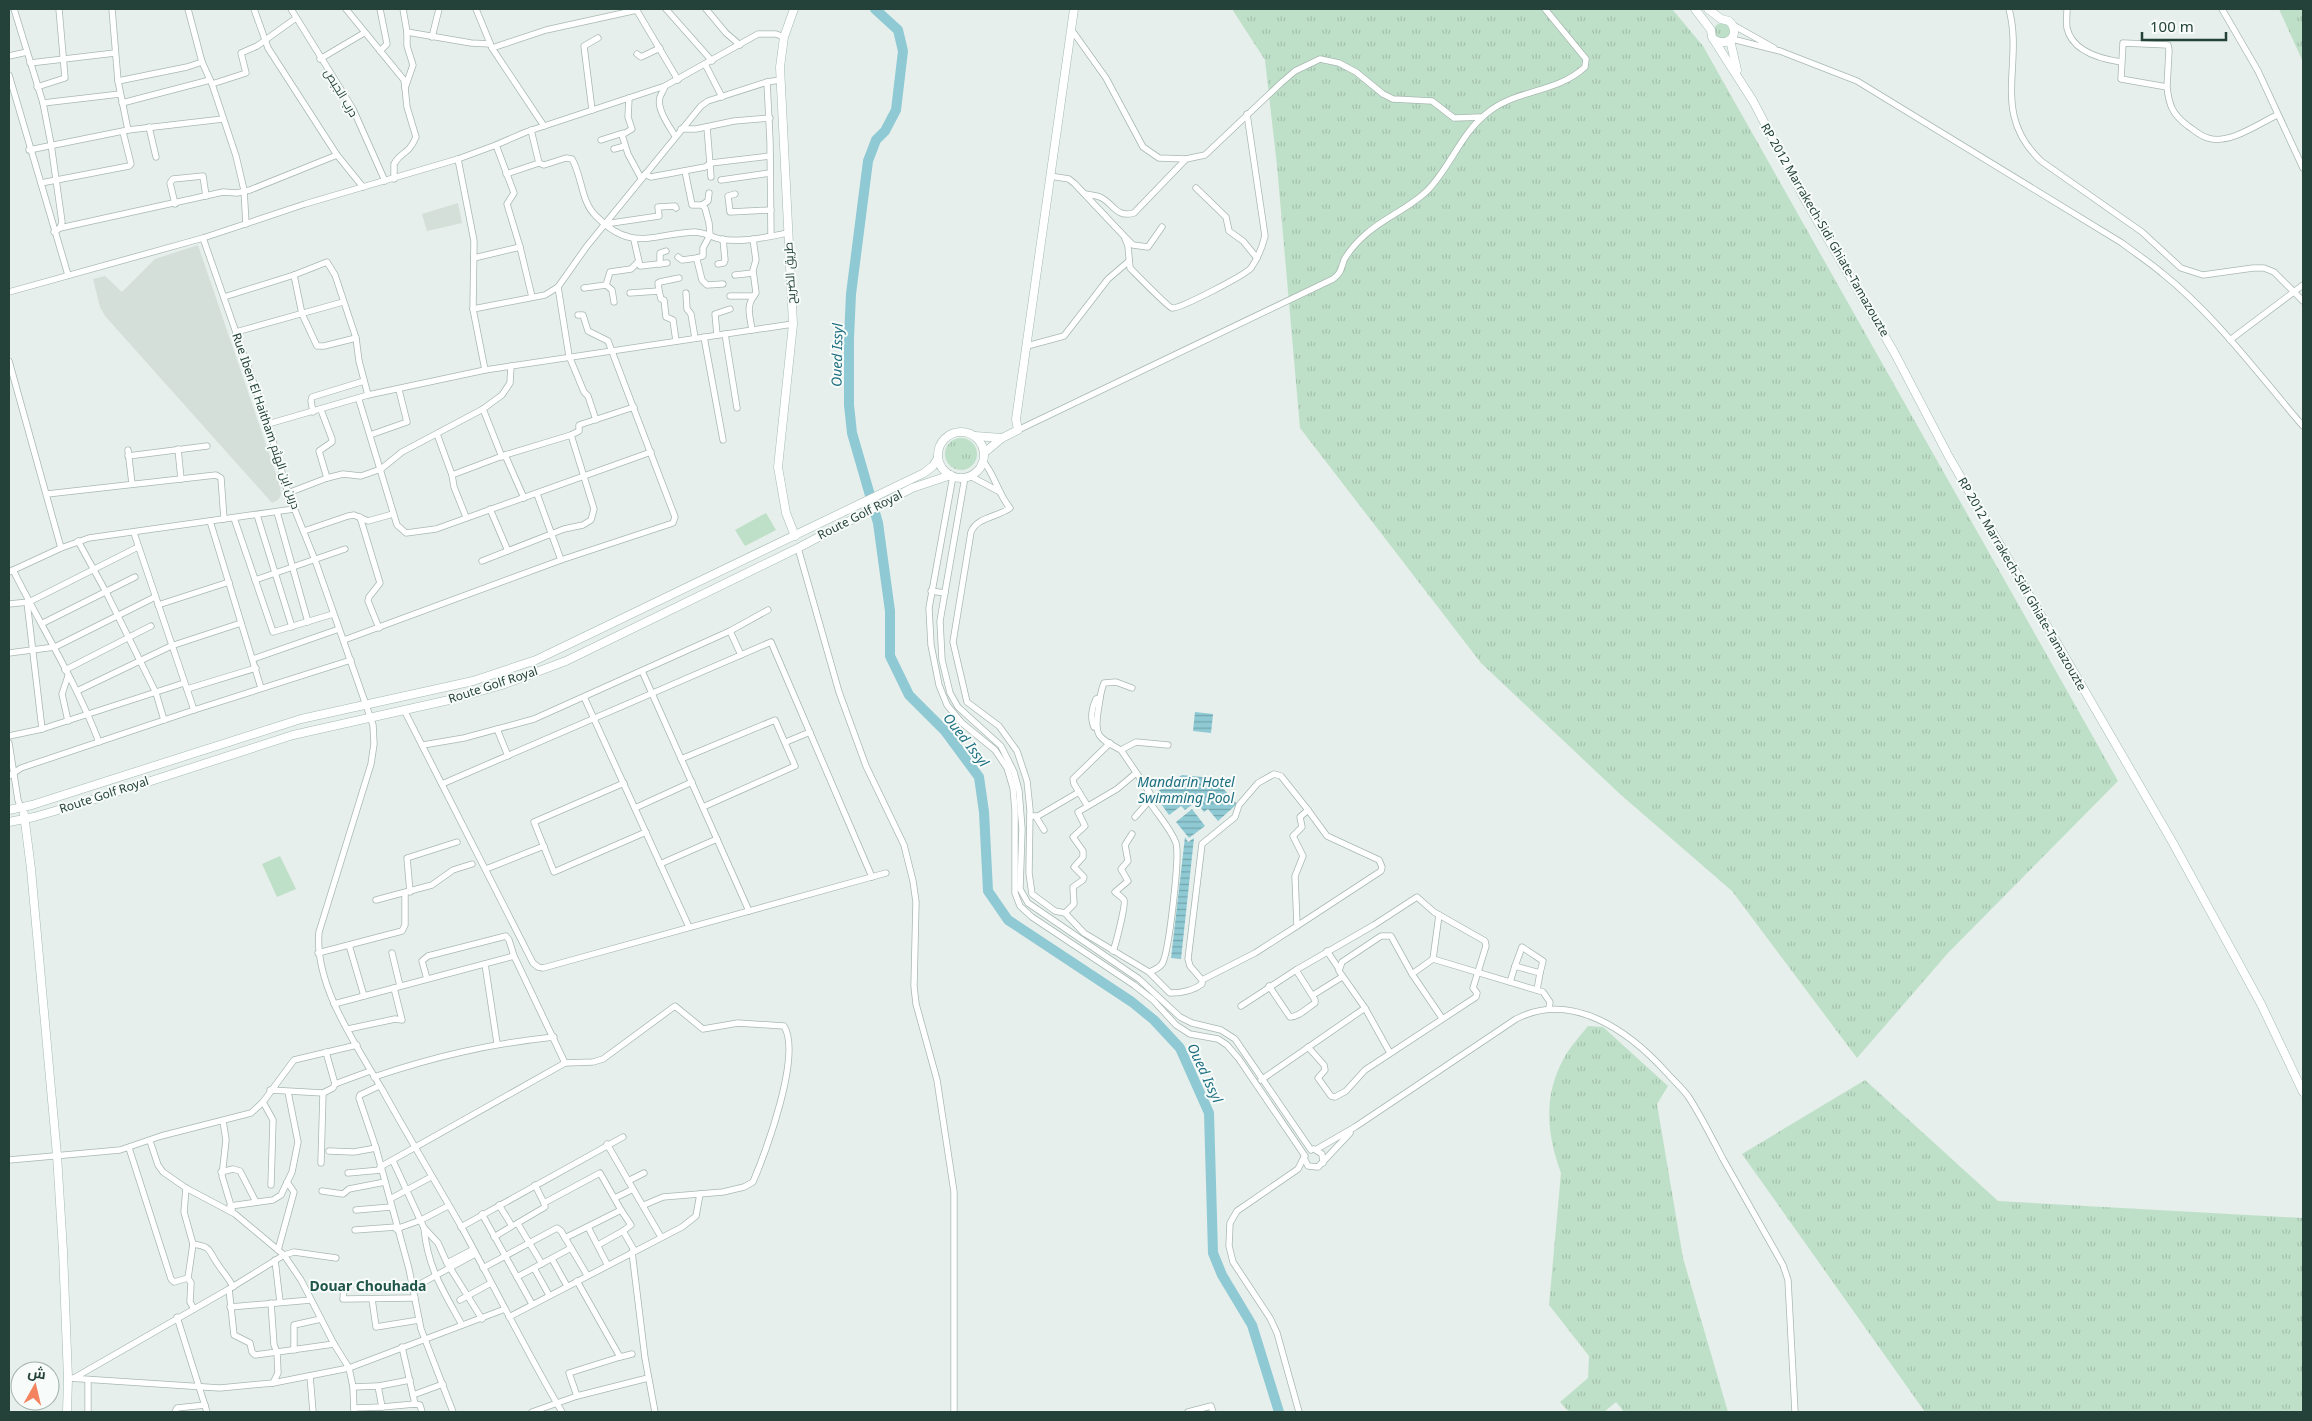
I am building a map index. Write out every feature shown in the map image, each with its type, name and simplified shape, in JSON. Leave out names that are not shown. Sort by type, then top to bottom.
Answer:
[{"type":"street","points":[[14,9],[42,103],[51,144],[54,179],[62,222],[60,228]]},
{"type":"street","points":[[37,87],[64,79],[59,9]]},
{"type":"street","points":[[41,183],[129,166],[131,164],[118,81],[112,9]]},
{"type":"street","points":[[188,9],[202,62],[212,82],[236,156],[244,190],[246,224]]},
{"type":"street","points":[[254,9],[264,40],[337,155],[363,187]]},
{"type":"street","name":"درب الجبص","points":[[291,9],[320,59],[353,109],[385,181]]},
{"type":"street","points":[[346,9],[404,80],[407,107],[416,137],[409,151],[395,161],[394,179]]},
{"type":"street","points":[[380,9],[387,44],[380,51]]},
{"type":"street","points":[[403,9],[407,32],[407,46],[413,65],[405,88]]},
{"type":"street","points":[[432,37],[439,9]]},
{"type":"street","points":[[476,9],[491,46],[544,126]]},
{"type":"street","points":[[407,32],[491,46],[546,30],[637,9],[678,80]]},
{"type":"street","points":[[666,9],[712,61]]},
{"type":"street","points":[[706,9],[726,33],[740,45]]},
{"type":"street","name":"طريق الضريح","points":[[794,9],[784,37],[780,80],[793,324],[778,467],[786,513],[795,536]]},
{"type":"street","points":[[1018,430],[1016,419],[1074,9]]},
{"type":"street","points":[[1323,1163],[1323,1155],[1314,1150],[1232,1036],[1221,1030],[1192,1023],[1180,1017],[1148,986],[1028,904],[1024,898],[1020,889],[1022,830],[1016,777],[1001,746],[964,714],[952,697],[940,647],[942,610],[956,530],[967,476],[978,470],[984,457],[1002,438],[1216,333],[1333,279],[1342,270],[1344,261],[1351,249],[1365,234],[1428,190],[1482,117],[1498,105],[1562,83],[1585,67],[1586,59],[1545,9]]},
{"type":"street","points":[[1695,9],[1711,30],[1715,40],[1723,43],[1731,40],[1780,51]]},
{"type":"street","points":[[1708,9],[1721,19],[1728,20],[1733,25],[1780,51],[1857,81],[2114,238],[2163,274],[2230,340],[2303,426]]},
{"type":"street","points":[[2009,9],[2014,31],[2010,91],[2012,108],[2018,128],[2031,152],[2142,232],[2182,268],[2203,275],[2264,268],[2274,272],[2303,301]]},
{"type":"street","points":[[2067,9],[2067,29],[2072,39],[2094,55],[2121,62]]},
{"type":"street","points":[[2222,9],[2258,70],[2277,115],[2303,168]]},
{"type":"street","points":[[122,104],[246,73],[242,53],[296,18]]},
{"type":"street","points":[[1711,30],[1714,23],[1721,19]]},
{"type":"street","points":[[1731,40],[1735,32],[1733,25]]},
{"type":"street","points":[[1071,29],[1106,78],[1143,147],[1159,158],[1186,159],[1205,155],[1247,114],[1295,72],[1320,59],[1326,59],[1356,72],[1383,94],[1393,99],[1432,101],[1454,118],[1482,117]]},
{"type":"street","points":[[320,59],[364,33]]},
{"type":"street","points":[[9,292],[203,238],[363,187],[458,160],[531,130],[665,86],[761,33],[784,37]]},
{"type":"street","points":[[592,110],[584,46],[598,38]]},
{"type":"street","name":"RP 2012 Marrakech-Sidi Ghiate-Tamazouzte","points":[[1715,40],[1739,76],[1804,198],[1894,352],[1949,457],[2173,843],[2261,1004],[2303,1092]]},
{"type":"street","name":"RP 2012 Marrakech-Sidi Ghiate-Tamazouzte","points":[[1731,40],[1739,76]]},
{"type":"street","points":[[2167,86],[2121,80],[2124,42],[2168,45],[2167,86],[2171,111],[2182,121],[2210,139],[2230,137],[2277,115]]},
{"type":"street","points":[[637,54],[641,56],[660,48]]},
{"type":"street","points":[[9,56],[27,52]]},
{"type":"street","points":[[30,63],[115,53]]},
{"type":"street","points":[[118,81],[187,67],[202,62]]},
{"type":"street","points":[[705,64],[722,97]]},
{"type":"street","points":[[9,75],[29,150],[41,183],[68,275]]},
{"type":"street","points":[[473,309],[545,295],[558,287],[587,246],[701,106],[767,82],[780,80]]},
{"type":"street","points":[[767,82],[770,118],[771,236]]},
{"type":"street","points":[[665,86],[659,98],[663,114],[675,136]]},
{"type":"street","points":[[42,103],[120,94]]},
{"type":"street","points":[[601,140],[623,134],[632,129],[628,117],[629,98]]},
{"type":"street","points":[[1124,236],[1128,246],[1130,268],[1171,308],[1177,308],[1249,270],[1257,258],[1265,236],[1247,114]]},
{"type":"street","points":[[681,129],[708,127],[734,120],[770,118]]},
{"type":"street","points":[[29,150],[51,144],[149,127],[223,119]]},
{"type":"street","points":[[149,127],[156,157]]},
{"type":"street","points":[[708,127],[711,163],[710,177]]},
{"type":"street","points":[[531,130],[539,163]]},
{"type":"street","points":[[623,134],[625,146],[643,176]]},
{"type":"street","points":[[496,146],[514,194],[507,204],[520,247],[532,298]]},
{"type":"street","points":[[614,148],[625,146]]},
{"type":"street","points":[[54,232],[60,228],[223,192],[237,193],[250,190],[337,155]]},
{"type":"street","points":[[643,176],[651,177],[685,171],[705,167],[711,163],[770,156]]},
{"type":"street","points":[[506,174],[539,163],[544,165],[566,158],[572,159],[589,207],[605,224],[634,240],[694,232],[723,239],[753,238],[788,233]]},
{"type":"street","points":[[1085,194],[1100,197],[1118,212],[1134,213],[1186,159]]},
{"type":"street","points":[[458,160],[474,240],[473,309],[485,370]]},
{"type":"street","points":[[685,171],[692,205],[702,206],[708,201],[709,192]]},
{"type":"street","points":[[721,180],[770,173]]},
{"type":"street","points":[[175,204],[170,183],[173,179],[203,176],[206,196]]},
{"type":"street","points":[[1050,176],[1072,181],[1133,245],[1148,248],[1162,227]]},
{"type":"street","points":[[1196,188],[1226,217],[1229,231],[1243,240],[1257,258]]},
{"type":"street","points":[[735,194],[724,196],[730,212],[771,210]]},
{"type":"street","points":[[605,224],[659,216],[658,207],[660,206],[675,206],[676,208]]},
{"type":"street","points":[[678,257],[682,260],[703,256],[703,248],[710,235],[705,208],[702,206]]},
{"type":"street","name":"Rue Iben El Haitham دربن ابن الهثم","points":[[203,238],[268,424],[288,493],[304,530],[351,660],[365,705],[371,717],[375,739],[371,764],[321,922],[318,953],[322,972],[334,1004],[370,1071],[461,1226],[562,1412]]},
{"type":"street","points":[[752,330],[749,302],[756,290],[753,273],[756,260],[753,238]]},
{"type":"street","points":[[718,264],[724,263],[725,260],[723,239]]},
{"type":"street","points":[[634,240],[640,266],[667,263]]},
{"type":"street","points":[[474,258],[520,247]]},
{"type":"street","points":[[660,264],[660,253],[666,251]]},
{"type":"street","points":[[697,258],[702,281],[707,285],[722,284]]},
{"type":"street","points":[[1026,346],[1064,336],[1108,280],[1129,261]]},
{"type":"street","points":[[224,296],[294,275],[327,262],[335,275],[356,338],[358,361],[368,395]]},
{"type":"street","points":[[606,285],[610,272],[631,269],[638,262]]},
{"type":"street","points":[[736,275],[753,273]]},
{"type":"street","points":[[294,275],[302,314],[317,346],[356,338]]},
{"type":"street","points":[[676,341],[673,320],[666,317],[664,300],[661,299],[658,291],[658,283],[679,278]]},
{"type":"street","points":[[584,288],[606,285],[612,290],[614,302]]},
{"type":"street","points":[[2230,340],[2303,285]]},
{"type":"street","points":[[558,287],[569,356],[584,392],[588,396],[596,420]]},
{"type":"street","points":[[630,293],[658,291]]},
{"type":"street","points":[[686,293],[687,310],[691,314],[695,338]]},
{"type":"street","points":[[730,296],[754,296]]},
{"type":"street","points":[[236,332],[343,302]]},
{"type":"street","points":[[717,335],[715,314],[730,309]]},
{"type":"street","points":[[344,640],[561,560],[672,523],[675,517],[612,349],[608,341],[588,331],[583,315],[578,314]]},
{"type":"street","points":[[268,424],[359,400],[368,395],[399,390],[485,370],[612,349],[793,324]]},
{"type":"street","points":[[726,334],[737,408]]},
{"type":"street","points":[[704,337],[723,440]]},
{"type":"street","points":[[9,361],[61,548]]},
{"type":"street","points":[[288,493],[327,478],[343,474],[361,476],[381,469],[402,452],[483,409],[506,392],[510,380],[510,366]]},
{"type":"street","points":[[313,412],[312,397],[364,381]]},
{"type":"street","points":[[370,435],[407,422],[399,390]]},
{"type":"street","points":[[359,400],[393,514],[400,530],[412,534],[436,528],[538,494],[652,452]]},
{"type":"street","points":[[452,475],[503,456],[571,435],[579,431],[579,425],[634,407]]},
{"type":"street","points":[[483,409],[503,456],[524,498]]},
{"type":"street","points":[[321,410],[332,439],[332,442],[319,451],[327,478]]},
{"type":"street","points":[[1000,492],[967,476],[952,475],[942,468],[938,458],[940,444],[950,435],[963,432],[975,436],[1002,438]]},
{"type":"street","points":[[437,434],[466,517]]},
{"type":"street","points":[[482,561],[552,534],[583,525],[593,517],[594,509],[571,435]]},
{"type":"street","points":[[975,436],[983,447],[984,457],[1000,492],[1010,508],[999,515],[977,523],[971,532],[953,642],[967,702],[999,726],[1017,751],[1027,780],[1033,816],[1030,891],[1055,911],[1065,913],[1084,933],[1149,972],[1170,993],[1180,993],[1195,989],[1202,984],[1202,980],[1255,953],[1374,875],[1382,867],[1379,860],[1327,836],[1281,776],[1274,774],[1258,783],[1239,805],[1236,817],[1202,844],[1188,959],[1190,966],[1202,980]]},
{"type":"street","points":[[132,484],[128,453],[207,446]]},
{"type":"street","points":[[178,449],[181,479]]},
{"type":"street","name":"Route Golf Royal","points":[[9,810],[21,808],[301,719],[474,681],[536,660],[928,471],[938,458]]},
{"type":"street","points":[[47,494],[216,475],[220,477],[224,519]]},
{"type":"street","points":[[952,475],[931,591],[929,608],[931,645],[939,685],[945,702],[962,723],[998,754],[1011,780],[1016,829],[1014,889],[1020,906],[1032,917],[1141,990],[1176,1025],[1190,1034],[1218,1040],[1227,1045],[1239,1058],[1304,1157],[1306,1164],[1310,1167]]},
{"type":"street","name":"Route Golf Royal","points":[[9,822],[86,802],[273,741],[502,685],[566,660],[798,548],[860,514],[920,485],[952,475]]},
{"type":"street","points":[[538,494],[561,560]]},
{"type":"street","points":[[99,742],[88,714],[43,624],[11,571],[78,541],[294,509]]},
{"type":"street","points":[[490,509],[508,550]]},
{"type":"street","points":[[277,512],[308,622]]},
{"type":"street","points":[[304,530],[348,516],[360,517],[368,521],[393,514]]},
{"type":"street","points":[[257,515],[292,627]]},
{"type":"street","points":[[360,517],[380,583],[368,599],[379,628]]},
{"type":"street","points":[[234,518],[273,632],[333,614]]},
{"type":"street","points":[[210,521],[261,688]]},
{"type":"street","points":[[943,528],[956,530]]},
{"type":"street","points":[[134,533],[194,710]]},
{"type":"street","points":[[78,541],[156,692],[164,720]]},
{"type":"street","points":[[9,604],[28,602],[138,548]]},
{"type":"street","points":[[798,548],[842,701],[866,766],[904,845],[913,881],[916,910],[914,986],[916,1004],[937,1080],[954,1192],[954,1412]]},
{"type":"street","points":[[255,580],[345,549]]},
{"type":"street","points":[[43,624],[136,577]]},
{"type":"street","points":[[158,605],[229,582]]},
{"type":"street","points":[[931,591],[945,593]]},
{"type":"street","points":[[9,653],[54,647],[117,614],[155,597]]},
{"type":"street","points":[[28,602],[42,729]]},
{"type":"street","points":[[929,608],[942,610]]},
{"type":"street","points":[[423,746],[534,719],[730,631],[768,610]]},
{"type":"street","points":[[77,691],[171,646],[241,623]]},
{"type":"street","points":[[68,721],[62,694],[66,673],[151,626]]},
{"type":"street","points":[[253,659],[339,629]]},
{"type":"street","points":[[730,631],[741,655]]},
{"type":"street","points":[[442,784],[771,642],[872,876]]},
{"type":"street","points":[[11,774],[21,768],[164,720],[351,660]]},
{"type":"street","points":[[9,736],[42,729],[156,692],[256,668]]},
{"type":"street","points":[[642,671],[749,911]]},
{"type":"street","points":[[1132,688],[1116,682],[1104,683],[1095,728],[1100,735],[1122,750],[1150,793],[1149,801],[1135,817]]},
{"type":"street","points":[[584,697],[689,927]]},
{"type":"street","points":[[404,710],[533,963],[538,967],[543,968],[886,873]]},
{"type":"street","points":[[682,759],[775,720],[786,742],[796,766],[703,807]]},
{"type":"street","points":[[497,729],[508,756]]},
{"type":"street","points":[[786,742],[810,732]]},
{"type":"street","points":[[1122,750],[1136,742],[1168,745]]},
{"type":"street","points":[[9,743],[11,774],[18,800],[26,819],[56,1155],[71,1378],[67,1412]]},
{"type":"street","points":[[1087,805],[1073,779],[1075,774],[1104,751],[1110,743]]},
{"type":"street","points":[[1065,913],[1074,904],[1073,888],[1084,877],[1074,867],[1083,857],[1083,851],[1073,837],[1085,826],[1078,812],[1117,789],[1136,773]]},
{"type":"street","points":[[635,808],[692,782]]},
{"type":"street","points":[[624,783],[534,822],[554,872],[646,832]]},
{"type":"street","points":[[1033,816],[1079,792]]},
{"type":"street","points":[[1149,801],[1176,846],[1174,892],[1167,951],[1162,964],[1156,970],[1149,972]]},
{"type":"street","points":[[1297,926],[1295,876],[1303,856],[1293,836],[1302,827],[1300,817],[1308,810]]},
{"type":"street","points":[[1033,816],[1044,830]]},
{"type":"street","points":[[1113,950],[1120,931],[1121,914],[1125,905],[1124,900],[1115,892],[1128,880],[1121,869],[1128,861],[1125,845],[1132,834]]},
{"type":"street","points":[[660,864],[717,839]]},
{"type":"street","points":[[318,953],[402,931],[405,927],[408,892],[407,858],[457,842]]},
{"type":"street","points":[[486,869],[544,846]]},
{"type":"street","points":[[376,900],[436,883],[453,870],[472,864]]},
{"type":"street","points":[[1241,1006],[1269,986],[1378,922],[1418,896],[1439,915],[1486,941],[1474,988],[1477,993],[1476,997],[1365,1070],[1346,1091],[1333,1097],[1318,1078],[1325,1070],[1324,1065],[1308,1047]]},
{"type":"street","points":[[1412,974],[1433,959],[1439,915]]},
{"type":"street","points":[[1378,922],[1387,935],[1391,936],[1412,974],[1442,1018]]},
{"type":"street","points":[[1339,968],[1342,962],[1381,936],[1387,935]]},
{"type":"street","points":[[427,979],[422,961],[428,956],[506,936],[565,1063]]},
{"type":"street","points":[[349,945],[364,996]]},
{"type":"street","points":[[1510,982],[1522,947],[1543,961],[1537,990]]},
{"type":"street","points":[[1327,951],[1339,968],[1342,977],[1365,1008],[1390,1053]]},
{"type":"street","points":[[348,1029],[395,1019],[402,1020],[392,953]]},
{"type":"street","points":[[334,1004],[514,956]]},
{"type":"street","points":[[1433,959],[1537,990],[1546,995],[1550,1002],[1549,1008]]},
{"type":"street","points":[[485,964],[497,1043]]},
{"type":"street","points":[[1515,966],[1540,973]]},
{"type":"street","points":[[1269,986],[1290,1017],[1295,1016],[1315,1003],[1313,995],[1296,970]]},
{"type":"street","points":[[1313,995],[1342,977]]},
{"type":"street","points":[[348,1173],[381,1169],[565,1063],[593,1062],[603,1059],[675,1006],[703,1029],[738,1023],[785,1027],[789,1049],[776,1122],[753,1182],[744,1187],[700,1194],[663,1197],[644,1205]]},
{"type":"street","points":[[1255,1084],[1365,1008]]},
{"type":"street","points":[[1298,1169],[1304,1157],[1314,1150],[1355,1127],[1530,1011],[1549,1008],[1587,1014],[1610,1025],[1635,1041],[1687,1095],[1785,1272],[1790,1301],[1795,1412]]},
{"type":"street","points":[[374,1077],[429,1059],[497,1043],[554,1037]]},
{"type":"street","points":[[9,1160],[129,1148],[150,1140],[251,1113],[263,1102],[294,1060],[357,1045]]},
{"type":"street","points":[[326,1052],[335,1084]]},
{"type":"street","points":[[270,1090],[323,1093],[334,1087],[335,1084],[370,1071]]},
{"type":"street","points":[[379,1086],[359,1097],[390,1199],[413,1288],[419,1320],[453,1412]]},
{"type":"street","points":[[230,1206],[279,1197],[287,1182],[292,1172],[298,1142],[288,1092]]},
{"type":"street","points":[[321,1163],[323,1093]]},
{"type":"street","points":[[263,1102],[273,1120],[271,1185]]},
{"type":"street","points":[[223,1121],[226,1140],[225,1164],[222,1172],[230,1206],[235,1214]]},
{"type":"street","points":[[1299,1412],[1277,1334],[1270,1318],[1237,1269],[1229,1246],[1230,1223],[1237,1211],[1298,1169],[1318,1168],[1355,1127]]},
{"type":"street","points":[[461,1226],[623,1136]]},
{"type":"street","points":[[150,1140],[160,1169],[186,1188],[235,1214],[284,1254],[349,1368],[353,1386],[354,1410],[415,1404],[420,1405],[422,1412]]},
{"type":"street","points":[[607,1144],[661,1237]]},
{"type":"street","points":[[129,1148],[171,1279],[174,1282],[188,1278]]},
{"type":"street","points":[[329,1151],[354,1152],[376,1148]]},
{"type":"street","points":[[393,1161],[424,1228],[428,1255],[434,1275],[462,1325]]},
{"type":"street","points":[[222,1172],[233,1169],[240,1171],[256,1202]]},
{"type":"street","points":[[544,1203],[599,1173],[602,1174],[630,1225],[598,1245]]},
{"type":"street","points":[[628,1181],[644,1173]]},
{"type":"street","points":[[390,1199],[431,1177]]},
{"type":"street","points":[[278,1250],[294,1192],[287,1182]]},
{"type":"street","points":[[322,1191],[343,1194],[350,1189],[385,1182]]},
{"type":"street","points":[[494,1237],[545,1207],[534,1185]]},
{"type":"street","points":[[186,1188],[184,1212],[194,1244],[188,1278],[191,1283],[190,1302],[194,1309]]},
{"type":"street","points":[[615,1198],[633,1189]]},
{"type":"street","points":[[509,1317],[682,1226],[696,1216],[700,1194]]},
{"type":"street","points":[[500,1205],[529,1243],[542,1264]]},
{"type":"street","points":[[355,1230],[396,1228],[421,1220],[448,1206]]},
{"type":"street","points":[[356,1210],[391,1207]]},
{"type":"street","points":[[565,1238],[621,1210]]},
{"type":"street","points":[[482,1214],[532,1304]]},
{"type":"street","points":[[588,1227],[607,1264]]},
{"type":"street","points":[[424,1228],[438,1243],[482,1319]]},
{"type":"street","points":[[483,1268],[557,1228],[561,1231],[587,1275]]},
{"type":"street","points":[[623,1231],[633,1251],[648,1378],[655,1412]]},
{"type":"street","points":[[194,1244],[211,1250],[216,1263],[227,1275],[231,1288],[230,1307],[235,1337],[250,1343],[252,1352],[256,1355],[334,1344]]},
{"type":"street","points":[[517,1277],[571,1248]]},
{"type":"street","points":[[71,1378],[231,1288],[284,1254],[297,1252],[336,1258]]},
{"type":"street","points":[[413,1288],[449,1264],[474,1252]]},
{"type":"street","points":[[552,1258],[568,1286]]},
{"type":"street","points":[[274,1260],[280,1302]]},
{"type":"street","points":[[534,1268],[549,1295]]},
{"type":"street","points":[[577,1281],[620,1357]]},
{"type":"street","points":[[460,1300],[491,1283]]},
{"type":"street","points":[[344,1288],[343,1299],[415,1298]]},
{"type":"street","points":[[372,1299],[376,1327],[419,1320]]},
{"type":"street","points":[[230,1307],[311,1300]]},
{"type":"street","points":[[271,1303],[278,1372],[273,1383]]},
{"type":"street","points":[[71,1378],[88,1381],[235,1388],[273,1383],[349,1368],[505,1309]]},
{"type":"street","points":[[178,1317],[207,1412]]},
{"type":"street","points":[[294,1350],[294,1325],[321,1319]]},
{"type":"street","points":[[402,1347],[415,1404]]},
{"type":"street","points":[[577,1396],[569,1373],[632,1354]]},
{"type":"street","points":[[310,1376],[313,1412]]},
{"type":"street","points":[[536,1412],[577,1396],[648,1378]]},
{"type":"street","points":[[353,1386],[379,1386],[410,1380]]},
{"type":"street","points":[[88,1381],[88,1412]]},
{"type":"street","points":[[413,1395],[443,1384]]},
{"type":"street","points":[[379,1386],[382,1407]]},
{"type":"street","points":[[175,1412],[177,1408],[205,1405]]},
{"type":"street","points":[[1188,1412],[1212,1409]]},
{"type":"shaded area","points":[[458,203],[462,223],[427,231],[422,214]]},
{"type":"shaded area","points":[[198,245],[280,486],[281,495],[278,500],[272,503],[105,316],[100,307],[93,279],[105,276],[122,292],[155,259]]},
{"type":"green space","points":[[1232,9],[1672,9],[1703,46],[2118,781],[1948,953],[1857,1058],[1732,891],[1621,795],[1481,663],[1300,428],[1277,166],[1265,60]]},
{"type":"green space","points":[[2279,9],[2303,9],[2303,62]]},
{"type":"green space","points":[[1722,23],[1728,25],[1730,31],[1728,37],[1722,39],[1716,37],[1714,31],[1716,25]]},
{"type":"green space","points":[[961,438],[973,442],[977,454],[973,466],[961,470],[949,466],[945,454],[949,442]]},
{"type":"green space","points":[[766,513],[776,530],[745,546],[735,530]]},
{"type":"green space","points":[[280,856],[296,889],[277,897],[262,864]]},
{"type":"green space","points":[[1588,1026],[1603,1027],[1668,1086],[1657,1104],[1683,1258],[1728,1412],[1624,1412],[1616,1402],[1604,1412],[1569,1412],[1560,1402],[1588,1378],[1589,1356],[1549,1305],[1561,1173],[1550,1130],[1550,1102],[1552,1088],[1563,1060]]},
{"type":"green space","points":[[1865,1080],[1998,1201],[2303,1218],[2303,1412],[1925,1412],[1742,1154]]},
{"type":"water","points":[[1195,712],[1213,714],[1211,733],[1193,731]]},
{"type":"water","name":"Mandarin Hotel Swimming Pool","points":[[1182,775],[1214,778],[1237,804],[1218,821],[1208,809],[1204,812],[1196,802],[1185,810],[1181,806],[1169,815],[1154,794]]},
{"type":"water","points":[[1192,809],[1205,826],[1189,838],[1176,822]]},
{"type":"water","points":[[1185,837],[1188,842],[1194,838],[1181,959],[1171,958]]},
{"type":"waterway","name":"Oued Issyl","points":[[875,9],[898,30],[903,51],[896,110],[885,131],[876,140],[868,161],[851,294],[849,405],[852,433],[878,523],[890,611],[890,656],[909,695],[945,731],[979,777],[984,812],[988,891],[1008,920],[1132,1002],[1154,1020],[1180,1048],[1209,1113],[1213,1253],[1222,1275],[1252,1325],[1279,1412]]},
{"type":"district","name":"Douar Chouhada","points":[[368,1286]]}]
